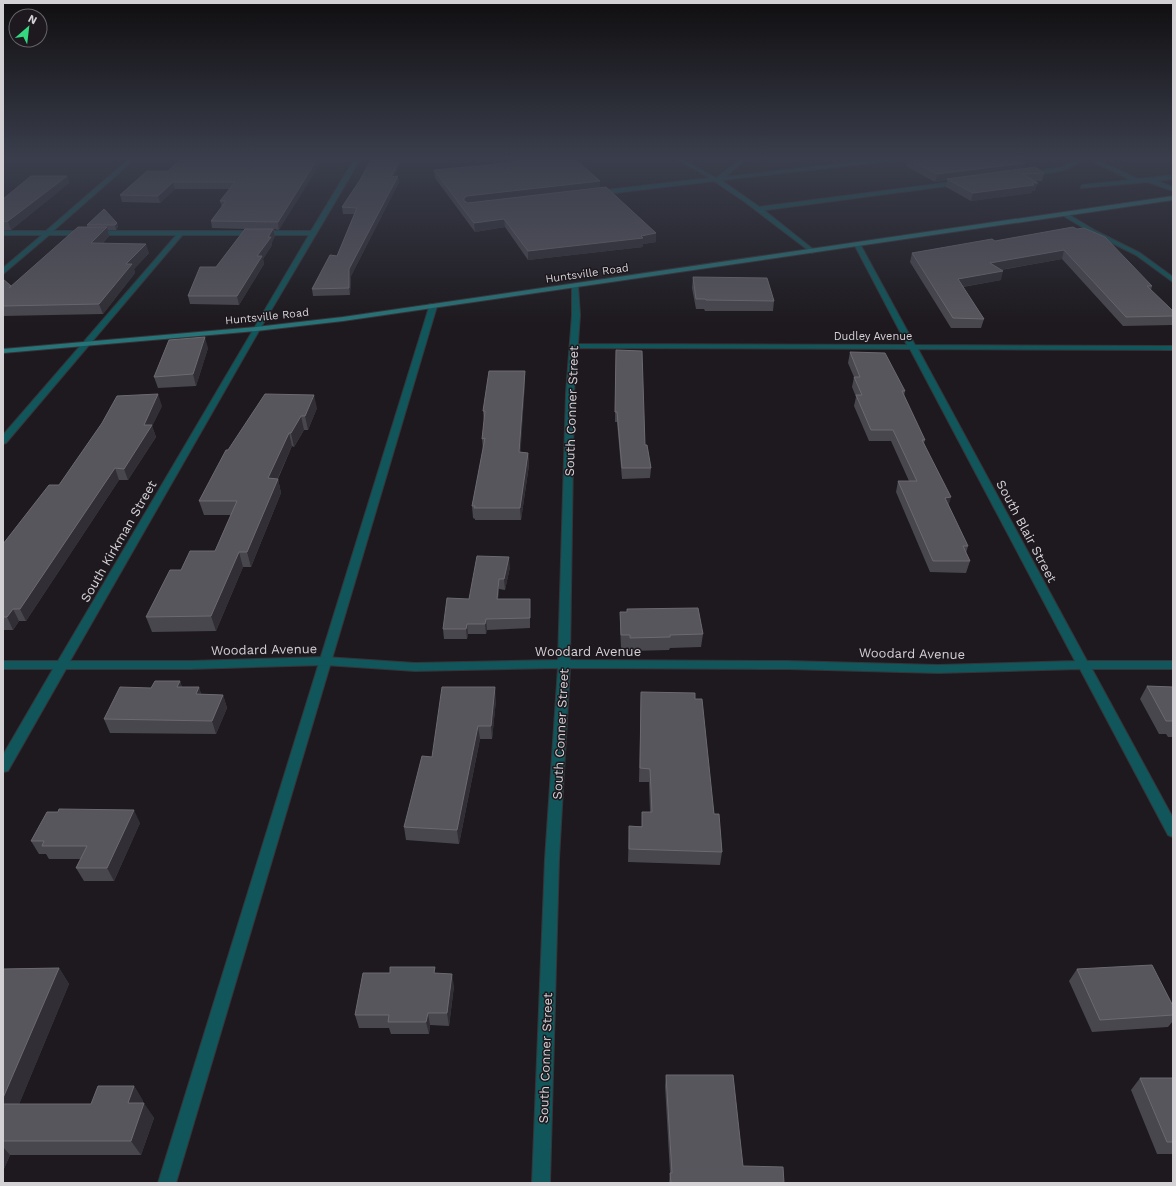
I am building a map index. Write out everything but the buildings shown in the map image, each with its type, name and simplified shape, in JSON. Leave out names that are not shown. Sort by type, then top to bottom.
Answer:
[{"type":"main road","name":"Huntsville Road","points":[[3,351],[86,345],[256,329],[574,286],[1068,213]]},
{"type":"street","points":[[3,272],[70,213]]},
{"type":"street","name":"South Kirkman Street","points":[[3,767],[256,329],[326,213]]},
{"type":"street","points":[[764,213],[812,251]]},
{"type":"street","points":[[1064,214],[1094,232],[1138,254],[1173,280]]},
{"type":"street","points":[[3,233],[314,233]]},
{"type":"street","points":[[3,442],[181,233]]},
{"type":"street","name":"South Blair Street","points":[[857,244],[1173,831]]},
{"type":"street","name":"South Conner Street","points":[[540,1183],[552,859],[564,664],[570,393],[576,316],[574,286]]},
{"type":"street","points":[[167,1183],[433,306]]},
{"type":"street","name":"Dudley Avenue","points":[[573,346],[1173,348]]},
{"type":"street","name":"Woodard Avenue","points":[[3,665],[191,665],[325,661],[423,667],[564,664],[788,665],[938,668],[1173,665]]}]
